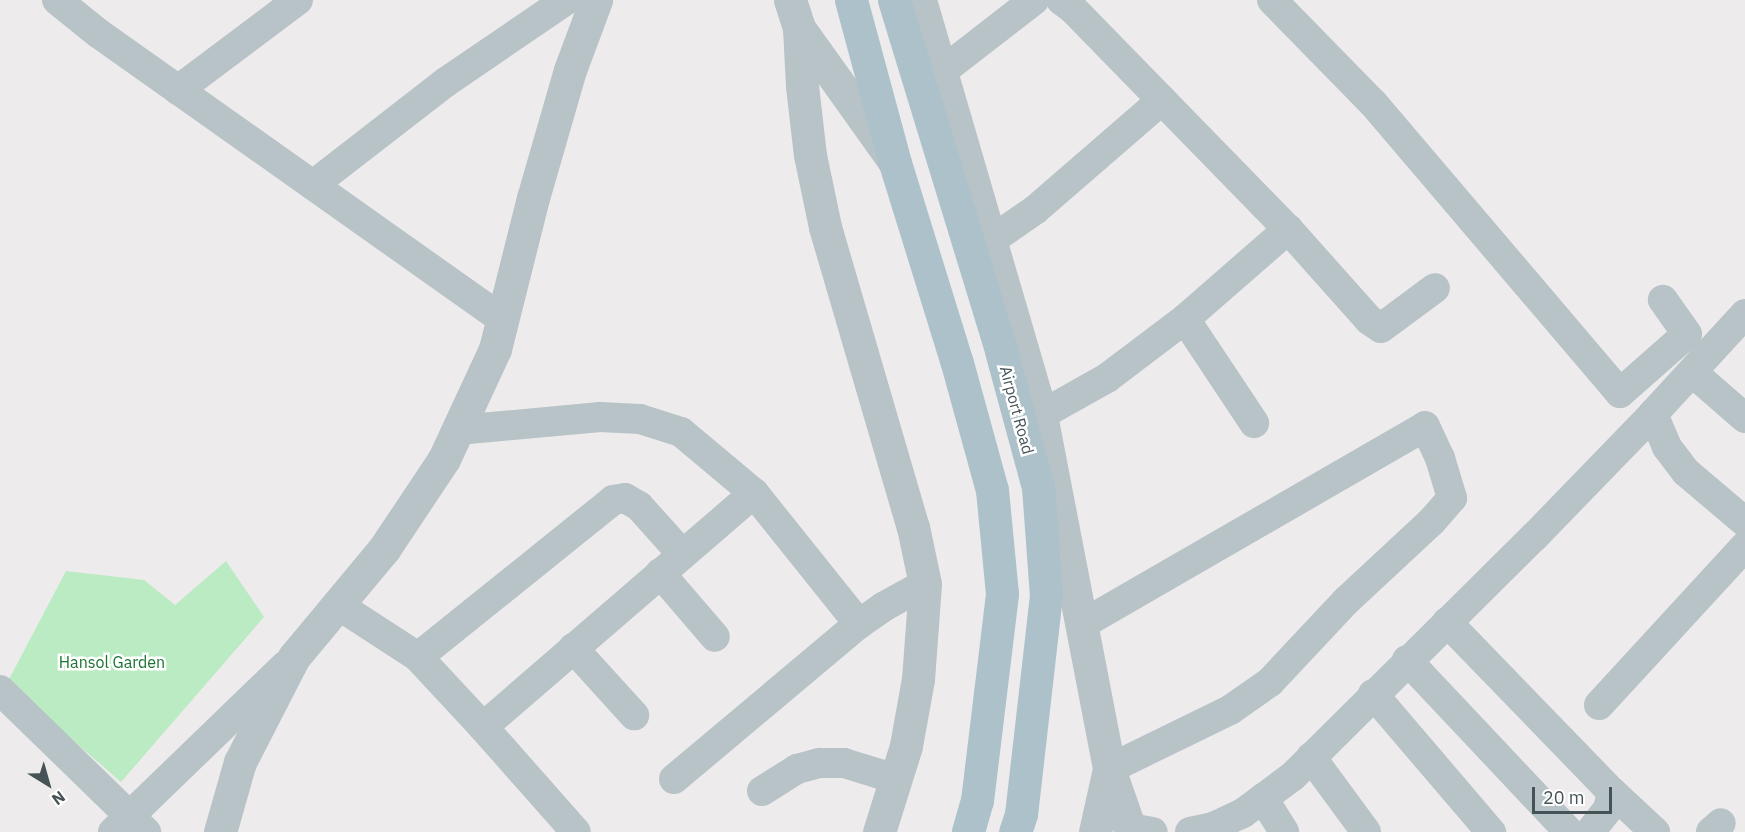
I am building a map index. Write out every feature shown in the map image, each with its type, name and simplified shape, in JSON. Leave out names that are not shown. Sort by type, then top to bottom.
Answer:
[{"type":"main road","points":[[851,0],[895,163],[957,363],[992,490],[1002,594],[977,800],[968,832]]},
{"type":"main road","name":"Airport Road","points":[[894,0],[1028,408],[1038,487],[1046,595],[1021,814],[1015,832]]},
{"type":"main road","points":[[909,208],[950,261],[986,386],[1028,408]]},
{"type":"street","points":[[57,0],[178,90],[502,319]]},
{"type":"street","points":[[178,90],[298,0]]},
{"type":"street","points":[[313,185],[446,82],[566,0]]},
{"type":"street","points":[[0,690],[129,827],[294,657],[384,549],[444,459],[458,430],[495,349],[532,198],[570,70],[596,0]]},
{"type":"street","points":[[920,0],[990,241],[1081,625],[1109,769],[1138,831]]},
{"type":"street","points":[[940,73],[1034,0]]},
{"type":"street","points":[[1061,0],[1073,9],[1288,229],[1355,306],[1381,328],[1436,288]]},
{"type":"street","points":[[1272,0],[1373,103],[1620,393],[1687,334],[1663,300]]},
{"type":"street","points":[[794,14],[895,163]]},
{"type":"street","points":[[794,14],[810,155],[825,227],[913,527],[925,584],[918,679],[906,746],[879,832]]},
{"type":"street","points":[[990,241],[1035,210],[1162,100]]},
{"type":"street","points":[[1028,408],[1107,378],[1185,319],[1288,229]]},
{"type":"street","points":[[1190,832],[1213,827],[1243,813],[1311,757],[1653,414],[1745,314]]},
{"type":"street","points":[[1185,319],[1254,423]]},
{"type":"street","points":[[1692,372],[1745,418]]},
{"type":"street","points":[[1653,414],[1667,447],[1686,472],[1745,522]]},
{"type":"street","points":[[458,430],[600,417],[640,419],[681,432],[754,493],[859,624]]},
{"type":"street","points":[[1081,625],[1425,426],[1440,458],[1452,498],[1432,521],[1346,601],[1270,682],[1230,710],[1109,769]]},
{"type":"street","points":[[483,727],[754,493]]},
{"type":"street","points":[[418,657],[613,500],[625,498],[639,506],[682,554]]},
{"type":"street","points":[[1599,705],[1745,546]]},
{"type":"street","points":[[660,573],[715,637]]},
{"type":"street","points":[[674,779],[859,624],[883,607],[925,584]]},
{"type":"street","points":[[338,605],[418,657],[576,832]]},
{"type":"street","points":[[1447,621],[1612,792],[1655,832]]},
{"type":"street","points":[[573,648],[634,715]]},
{"type":"street","points":[[220,832],[240,762],[294,657]]},
{"type":"street","points":[[1407,660],[1588,831],[1608,808],[1612,792]]},
{"type":"street","points":[[1373,694],[1491,832]]},
{"type":"street","points":[[1311,757],[1366,832]]},
{"type":"street","points":[[762,791],[797,769],[820,763],[844,763],[896,779]]},
{"type":"street","points":[[1095,832],[1109,769]]},
{"type":"street","points":[[1263,798],[1284,832]]},
{"type":"green space","name":"Hansol Garden","points":[[226,561],[264,617],[121,782],[7,683],[66,571],[144,580],[175,605]]}]
